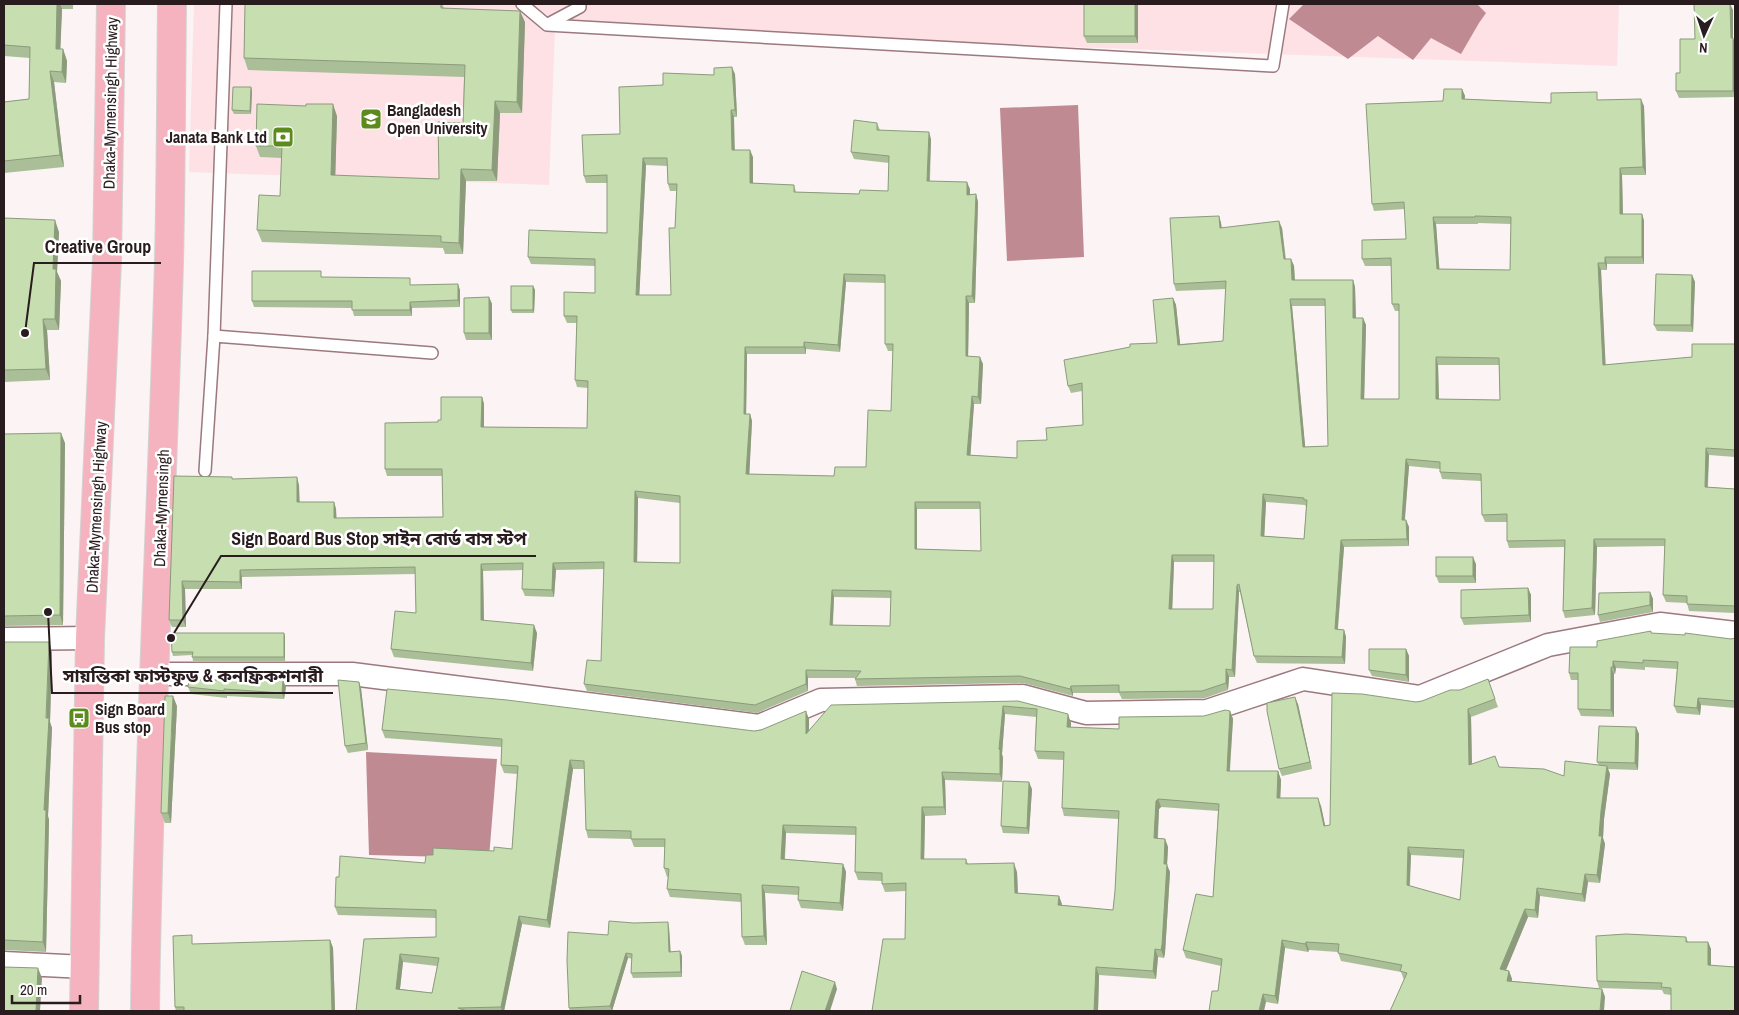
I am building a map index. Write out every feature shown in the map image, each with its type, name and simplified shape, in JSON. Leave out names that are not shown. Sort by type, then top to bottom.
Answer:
[{"type":"highway","name":"Dhaka-Mymensingh Highway","points":[[84,1011],[90,638],[107,260],[111,4]]},
{"type":"highway","name":"Dhaka-Mymensingh","points":[[145,1011],[147,868],[169,260],[172,4]]},
{"type":"street","points":[[155,674],[352,674],[759,726],[821,700],[1023,696],[1086,713],[1207,712],[1303,679],[1420,697],[1548,645],[1660,624],[1735,633]]},
{"type":"street","points":[[4,639],[90,638]]},
{"type":"street","points":[[4,963],[85,968]]},
{"type":"lane","points":[[205,471],[214,336],[226,4]]},
{"type":"lane","points":[[522,4],[547,25],[1273,66],[1283,4]]},
{"type":"lane","points":[[547,25],[580,7],[580,4]]},
{"type":"lane","points":[[214,336],[432,353]]},
{"type":"shaded area","name":"Bangladesh Open University","points":[[194,4],[1619,4],[1617,66],[555,29],[549,185],[189,172]]},
{"type":"shaded area","points":[[1304,4],[1477,4],[1486,13],[1461,54],[1431,38],[1413,60],[1378,36],[1348,59],[1289,19]]},
{"type":"shaded area","points":[[1078,105],[1084,257],[1007,261],[1000,108]]},
{"type":"shaded area","points":[[366,752],[497,759],[489,858],[369,855]]},
{"type":"building","points":[[4,4],[57,4],[56,49],[63,49],[62,72],[50,71],[60,155],[4,161],[4,102],[29,99],[30,47],[4,45]]},
{"type":"building","points":[[245,4],[441,4],[441,8],[520,11],[517,102],[495,101],[492,170],[461,169],[459,243],[441,242],[441,236],[257,230],[259,195],[280,196],[282,146],[256,146],[257,104],[306,106],[306,104],[333,104],[331,175],[439,179],[438,122],[463,123],[465,65],[244,58]]},
{"type":"building","points":[[1084,4],[1135,4],[1135,36],[1084,36]]},
{"type":"building","points":[[1694,4],[1730,4],[1731,38],[1733,38],[1733,91],[1676,91],[1676,73],[1680,73],[1680,39],[1695,39]]},
{"type":"building","points":[[732,67],[735,110],[731,110],[732,150],[750,150],[750,183],[794,185],[794,192],[859,194],[860,190],[888,191],[889,156],[851,152],[854,120],[877,123],[877,130],[929,132],[927,181],[967,182],[967,195],[976,194],[972,296],[966,296],[966,356],[980,357],[978,397],[972,396],[967,455],[1017,458],[1017,441],[1047,440],[1046,428],[1083,425],[1082,383],[1068,386],[1064,360],[1130,347],[1130,344],[1157,343],[1153,300],[1173,298],[1178,345],[1223,341],[1226,281],[1174,284],[1170,218],[1219,216],[1220,228],[1279,221],[1284,259],[1291,259],[1292,280],[1353,280],[1353,318],[1363,318],[1361,399],[1399,399],[1399,304],[1392,304],[1391,258],[1362,259],[1362,240],[1406,239],[1404,202],[1372,204],[1366,104],[1443,101],[1444,89],[1462,89],[1462,99],[1551,103],[1551,93],[1597,92],[1597,100],[1641,99],[1643,167],[1620,168],[1620,214],[1642,214],[1642,257],[1605,257],[1605,263],[1598,263],[1603,365],[1692,357],[1692,344],[1735,344],[1735,450],[1706,448],[1705,487],[1735,489],[1735,606],[1687,604],[1687,596],[1663,595],[1665,539],[1594,539],[1592,608],[1563,611],[1565,540],[1507,541],[1507,514],[1482,515],[1481,474],[1440,472],[1440,462],[1406,459],[1402,520],[1406,520],[1407,539],[1341,540],[1335,629],[1344,630],[1342,657],[1254,656],[1239,584],[1237,585],[1232,670],[1226,669],[1226,683],[1202,691],[1119,692],[1119,685],[1071,686],[1070,689],[1020,676],[855,679],[861,671],[806,670],[806,684],[755,705],[584,684],[587,660],[601,661],[604,562],[553,563],[552,590],[522,589],[523,563],[481,564],[481,620],[534,625],[531,663],[391,649],[395,611],[416,613],[415,567],[240,570],[240,582],[182,581],[183,620],[169,620],[174,476],[232,477],[232,479],[297,477],[297,502],[334,502],[334,518],[443,517],[442,469],[385,469],[385,423],[438,422],[438,420],[441,420],[441,397],[482,397],[481,427],[587,428],[588,381],[575,380],[577,316],[564,316],[564,292],[595,293],[595,259],[528,257],[529,230],[607,233],[607,175],[584,176],[582,135],[620,134],[619,87],[663,85],[663,73],[714,75],[714,68]],"holes":[[[643,158],[667,158],[668,184],[677,184],[675,228],[669,228],[671,295],[636,295]],[[1433,217],[1511,217],[1510,270],[1437,269]],[[844,274],[885,275],[885,344],[893,344],[891,411],[868,410],[866,467],[835,467],[834,476],[746,474],[750,414],[744,414],[745,347],[804,347],[804,342],[838,345]],[[1290,299],[1325,299],[1328,446],[1303,447]],[[1436,357],[1499,358],[1500,400],[1436,399]],[[635,491],[680,496],[680,563],[634,562]],[[1263,494],[1304,498],[1304,500],[1307,500],[1304,539],[1261,536]],[[915,502],[980,502],[981,551],[915,549]],[[1172,555],[1214,555],[1213,609],[1169,609]],[[832,590],[891,591],[890,626],[830,625]]]},
{"type":"building","points":[[233,87],[251,87],[250,111],[232,110]]},
{"type":"building","points":[[4,218],[55,220],[53,269],[56,269],[55,319],[43,319],[46,369],[4,370]]},
{"type":"building","points":[[252,271],[321,271],[321,277],[410,278],[410,285],[458,284],[458,300],[410,302],[410,310],[352,310],[352,301],[252,301]]},
{"type":"building","points":[[1656,274],[1692,275],[1691,325],[1654,325]]},
{"type":"building","points":[[511,286],[533,286],[533,310],[511,310]]},
{"type":"building","points":[[489,297],[489,333],[464,333],[464,298]]},
{"type":"building","points":[[61,433],[60,615],[4,616],[4,434]]},
{"type":"building","points":[[1436,557],[1473,557],[1473,576],[1436,576]]},
{"type":"building","points":[[1528,588],[1529,615],[1461,618],[1461,590]]},
{"type":"building","points":[[1650,592],[1650,605],[1598,615],[1599,593]]},
{"type":"building","points":[[1651,631],[1651,633],[1685,635],[1685,633],[1735,638],[1735,701],[1698,698],[1697,708],[1674,706],[1678,662],[1643,660],[1643,663],[1613,661],[1613,667],[1611,667],[1611,710],[1578,709],[1578,673],[1569,673],[1570,647],[1597,647],[1597,641]]},
{"type":"building","points":[[171,633],[284,633],[284,657],[192,657],[193,652],[172,652]]},
{"type":"building","points":[[4,642],[49,642],[46,718],[49,718],[44,810],[46,810],[43,942],[4,940]]},
{"type":"building","points":[[1369,649],[1406,649],[1406,675],[1369,670]]},
{"type":"building","points":[[1488,679],[1495,699],[1468,709],[1469,765],[1495,756],[1499,767],[1544,769],[1564,776],[1565,761],[1607,766],[1601,811],[1599,836],[1602,836],[1597,875],[1585,874],[1582,894],[1537,888],[1535,910],[1525,909],[1500,969],[1509,971],[1507,981],[1602,989],[1600,1011],[1390,1011],[1407,973],[1400,971],[1402,965],[1338,953],[1339,944],[1306,942],[1305,944],[1282,940],[1275,996],[1263,994],[1259,1011],[1209,1011],[1212,991],[1218,991],[1222,959],[1183,950],[1196,894],[1213,897],[1219,804],[1158,799],[1156,801],[1154,838],[1165,839],[1164,864],[1167,864],[1162,945],[1161,950],[1155,949],[1153,971],[1096,967],[1094,1011],[872,1011],[883,939],[905,939],[906,883],[882,884],[882,873],[855,872],[856,827],[783,825],[781,859],[843,864],[840,903],[798,900],[799,887],[762,885],[764,936],[742,937],[741,894],[667,889],[669,869],[664,868],[665,839],[631,839],[631,831],[586,830],[584,761],[570,760],[547,920],[519,916],[501,1007],[458,1008],[467,1011],[356,1011],[364,939],[436,937],[436,910],[335,907],[336,877],[339,877],[340,856],[425,863],[426,855],[433,855],[433,848],[494,851],[494,847],[512,849],[518,766],[501,765],[502,739],[382,730],[387,689],[507,700],[754,731],[761,730],[806,711],[806,734],[831,705],[1018,701],[1068,714],[1067,727],[1119,729],[1119,717],[1204,716],[1225,710],[1230,711],[1227,771],[1278,771],[1277,798],[1318,798],[1324,826],[1330,825],[1332,693],[1362,694],[1416,702],[1450,690],[1460,690]],"holes":[[[1003,706],[1037,709],[1035,751],[1064,752],[1062,808],[1119,811],[1113,910],[1058,905],[1059,896],[1015,893],[1014,863],[966,864],[966,859],[921,859],[922,807],[944,807],[942,772],[1000,774],[999,749]],[[1408,847],[1464,850],[1460,900],[1407,885]],[[400,954],[439,958],[432,993],[396,989]]]},
{"type":"building","points":[[189,680],[283,680],[282,693],[224,689],[224,691],[188,687]]},
{"type":"building","points":[[338,680],[359,682],[366,743],[345,746]]},
{"type":"building","points":[[165,696],[173,696],[168,813],[161,813]]},
{"type":"building","points":[[1295,697],[1310,762],[1279,769],[1267,703]]},
{"type":"building","points":[[1599,726],[1636,727],[1635,763],[1597,762]]},
{"type":"building","points":[[1003,781],[1029,782],[1027,828],[1001,826]]},
{"type":"building","points":[[609,921],[634,923],[668,922],[669,952],[680,951],[681,972],[631,973],[632,954],[626,953],[610,1006],[569,1008],[568,932],[608,935]]},
{"type":"building","points":[[1626,934],[1686,937],[1686,942],[1708,942],[1708,965],[1735,967],[1735,1011],[1671,1011],[1671,988],[1661,987],[1662,983],[1597,981],[1596,936]]},
{"type":"building","points":[[192,935],[192,944],[330,940],[332,1011],[184,1011],[184,1007],[175,1007],[173,936]]},
{"type":"building","points":[[4,967],[38,968],[36,1011],[4,1011]]},
{"type":"building","points":[[802,971],[835,982],[825,1011],[790,1011]]},
{"type":"place","name":"Bangladesh Open University","points":[[371,119]]},
{"type":"place","name":"Janata Bank Ltd","points":[[283,137]]},
{"type":"place","name":"Creative Group","points":[[25,333]]},
{"type":"place","name":"সায়ন্তিকা ফাস্টফুড & কনফ্রিকশনারী","points":[[48,612]]},
{"type":"place","name":"Sign Board Bus Stop সাইন বোর্ড বাস স্টপ","points":[[171,638]]},
{"type":"place","name":"Sign Board Bus stop","points":[[79,718]]}]
